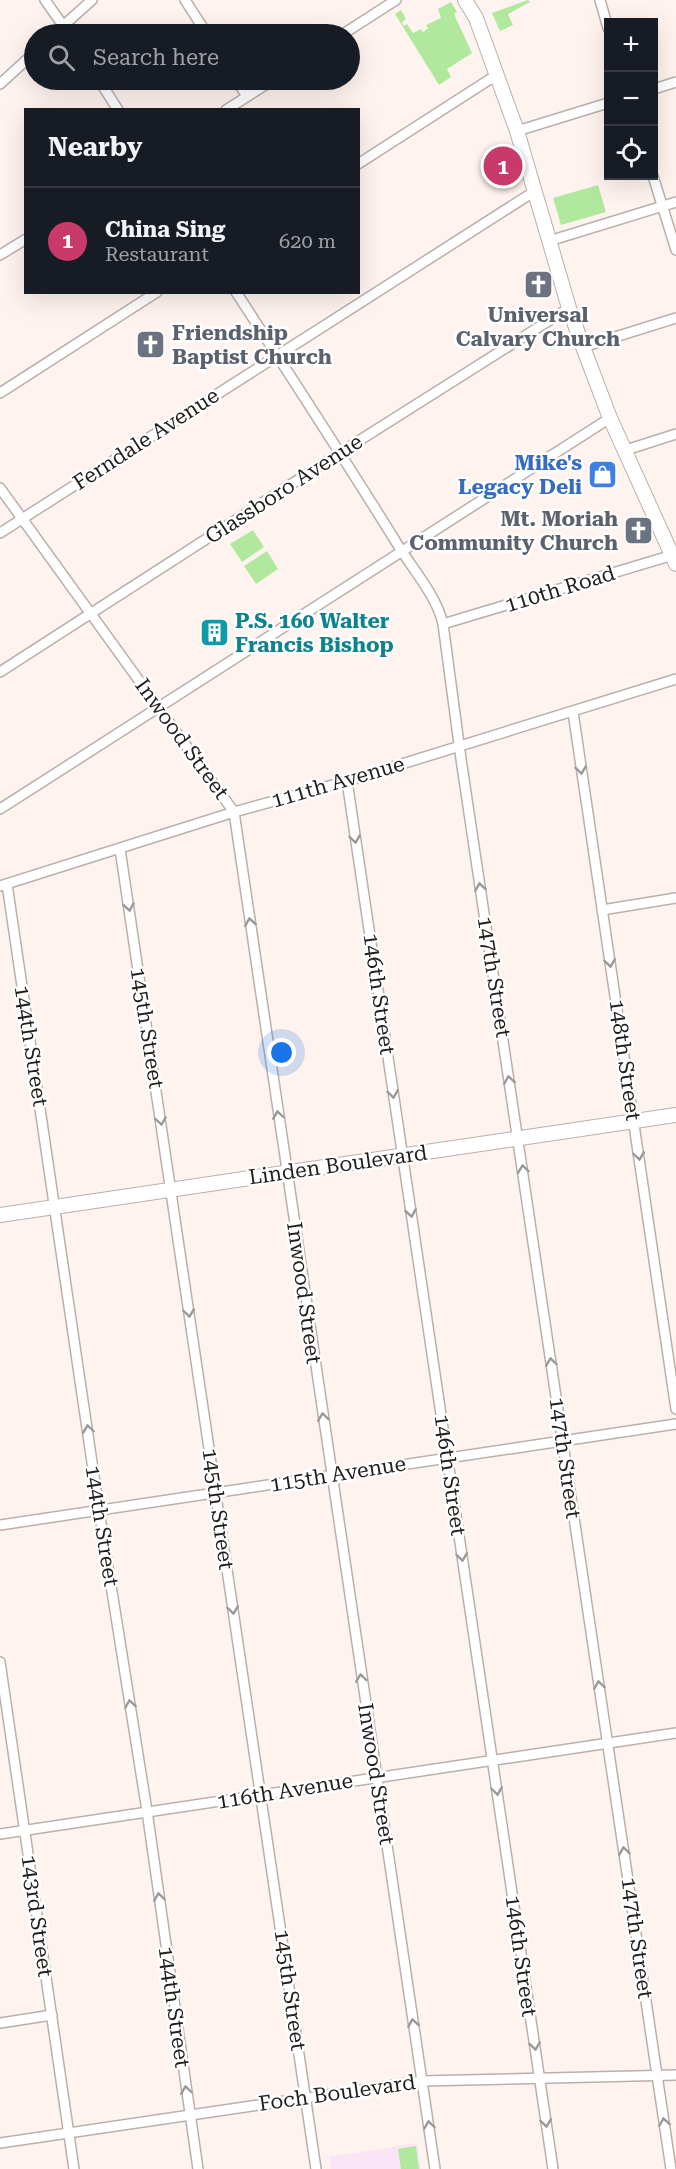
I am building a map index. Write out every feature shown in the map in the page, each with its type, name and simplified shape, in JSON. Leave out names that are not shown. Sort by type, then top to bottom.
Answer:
[{"type":"main road","points":[[465,0],[476,18],[518,131],[569,308],[583,347],[610,418],[675,558]]},
{"type":"main road","name":"Linden Boulevard","points":[[0,1215],[676,1115]]},
{"type":"street","points":[[45,0],[62,24]]},
{"type":"street","points":[[65,24],[93,0]]},
{"type":"street","points":[[185,0],[201,24]]},
{"type":"street","points":[[359,24],[396,0]]},
{"type":"street","points":[[600,0],[606,18]]},
{"type":"street","points":[[0,84],[24,61]]},
{"type":"street","points":[[360,163],[498,74]]},
{"type":"street","points":[[658,88],[676,82]]},
{"type":"street","points":[[105,90],[117,108]]},
{"type":"street","points":[[243,90],[247,96]]},
{"type":"street","points":[[229,108],[257,90]]},
{"type":"street","points":[[518,131],[604,105]]},
{"type":"street","points":[[654,180],[676,250]]},
{"type":"street","name":"Ferndale Avenue","points":[[0,533],[535,191]]},
{"type":"street","points":[[549,241],[676,202]]},
{"type":"street","points":[[0,255],[24,240]]},
{"type":"street","points":[[0,393],[154,294]]},
{"type":"street","name":"147th Street","points":[[237,294],[440,608],[671,2169]]},
{"type":"street","name":"Glassboro Avenue","points":[[0,672],[340,452],[569,308]]},
{"type":"street","points":[[583,347],[676,318]]},
{"type":"street","points":[[0,809],[610,418]]},
{"type":"street","points":[[626,450],[676,434]]},
{"type":"street","name":"Inwood Street","points":[[0,488],[234,812],[435,2169]]},
{"type":"street","name":"110th Road","points":[[443,624],[675,558]]},
{"type":"street","name":"111th Avenue","points":[[3,885],[234,812],[347,781],[676,679]]},
{"type":"street","name":"148th Street","points":[[573,712],[676,1409]]},
{"type":"street","name":"146th Street","points":[[347,781],[553,2169]]},
{"type":"street","name":"145th Street","points":[[120,849],[316,2169]]},
{"type":"street","name":"144th Street","points":[[3,885],[55,1207],[99,1510],[147,1811],[198,2169]]},
{"type":"street","points":[[602,910],[676,898]]},
{"type":"street","name":"115th Avenue","points":[[0,1525],[676,1424]]},
{"type":"street","name":"143rd Street","points":[[0,1662],[74,2169]]},
{"type":"street","name":"116th Avenue","points":[[0,1834],[676,1733]]},
{"type":"street","points":[[0,2023],[52,2015]]},
{"type":"street","name":"Foch Boulevard","points":[[0,2143],[422,2081],[676,2075]]},
{"type":"shaded area","points":[[417,2143],[421,2169],[331,2169],[329,2157]]},
{"type":"green space","points":[[528,0],[530,2],[508,14],[513,25],[500,31],[492,13]]},
{"type":"green space","points":[[451,2],[472,53],[447,69],[451,77],[439,85],[395,14],[401,10],[406,19],[402,22],[404,26],[407,24],[413,33],[421,29],[423,32],[428,28],[426,25],[441,18],[438,9]]},
{"type":"green space","points":[[598,185],[606,212],[561,225],[553,198]]},
{"type":"green space","points":[[253,530],[264,547],[242,562],[230,544]]},
{"type":"green space","points":[[267,551],[278,569],[256,584],[244,566]]},
{"type":"green space","points":[[416,2146],[419,2169],[401,2169],[398,2149]]},
{"type":"place","name":"China Sing","points":[[503,166]]},
{"type":"place","name":"Universal Calvary Church","points":[[538,284]]},
{"type":"place","name":"Friendship Baptist Church","points":[[151,345]]},
{"type":"place","name":"Mike's Legacy Deli","points":[[603,475]]},
{"type":"place","name":"Mt. Moriah Community Church","points":[[639,531]]},
{"type":"place","name":"P.S. 160 Walter Francis Bishop","points":[[214,633]]}]
